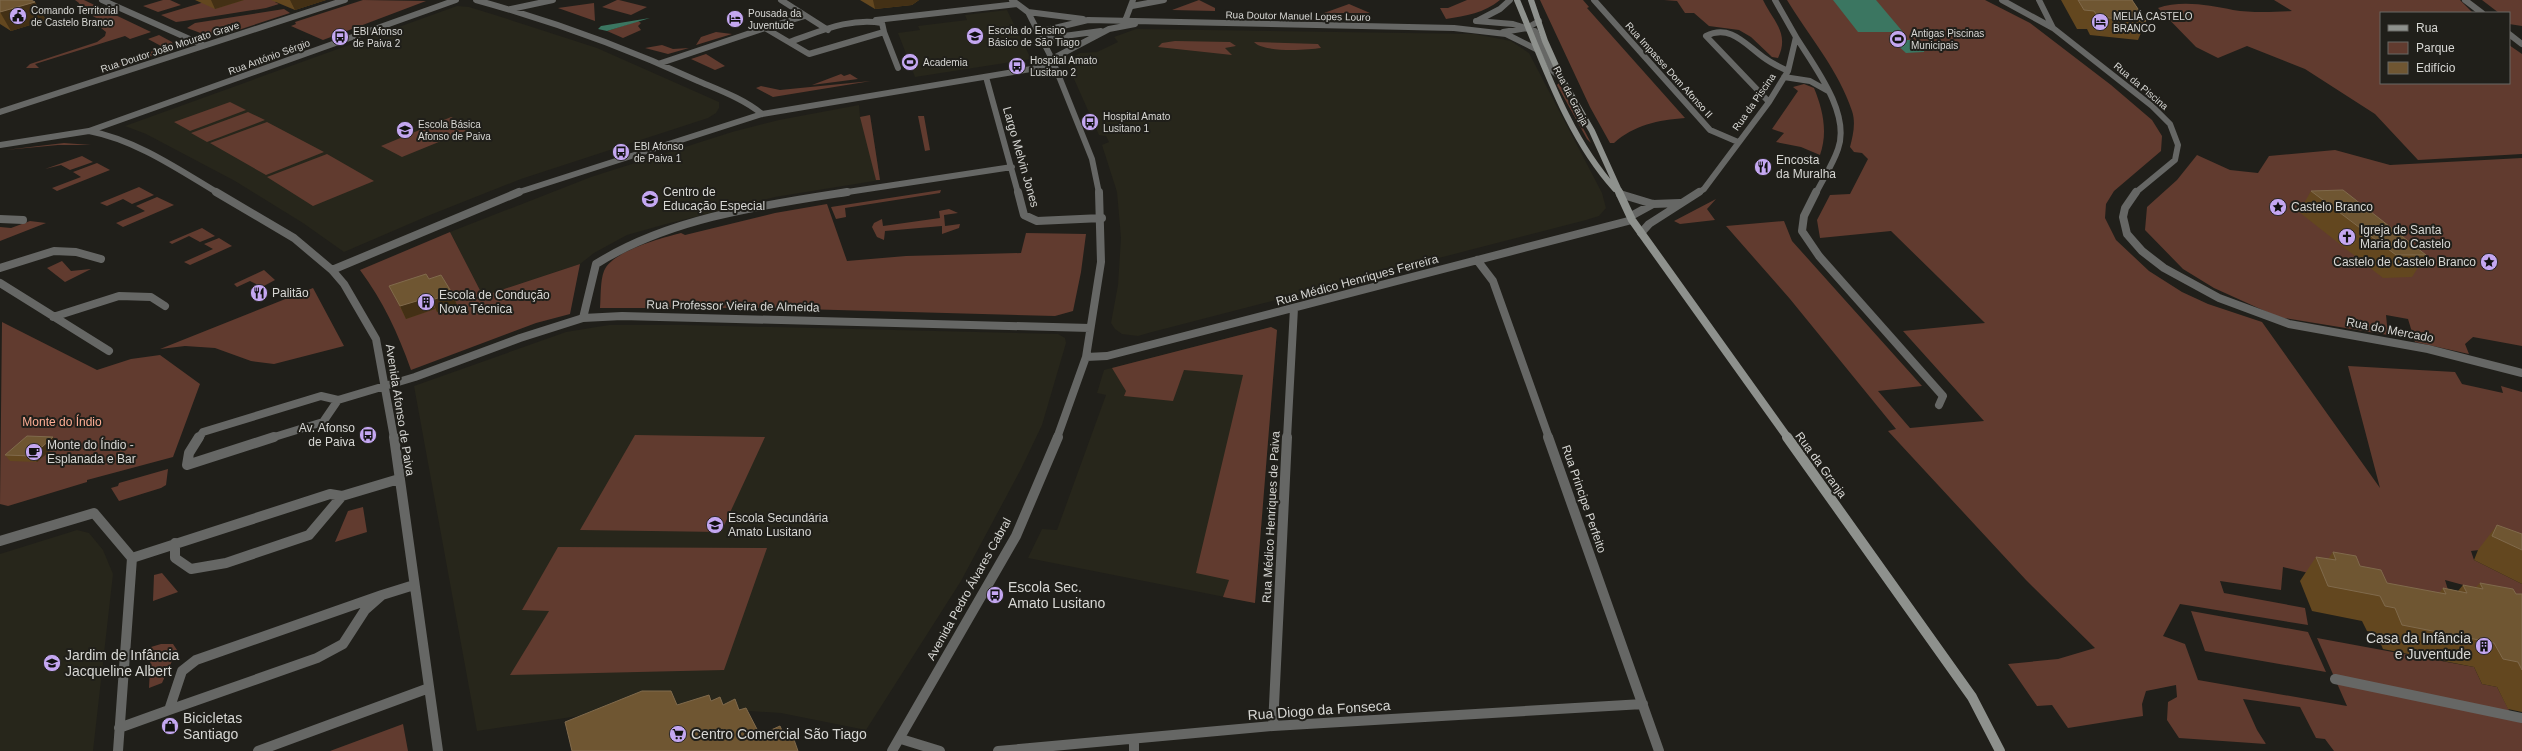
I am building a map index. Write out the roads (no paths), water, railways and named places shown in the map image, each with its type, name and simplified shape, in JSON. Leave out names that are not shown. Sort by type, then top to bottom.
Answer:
[{"type":"main road","name":"Rua da Granja","points":[[1517,0],[1527,28],[1557,96],[1598,170],[1620,194]]},
{"type":"main road","name":"Rua da Granja","points":[[1531,0],[1562,79],[1592,131],[1620,194],[1641,233],[1972,697],[2000,751]]},
{"type":"street","points":[[102,0],[203,46]]},
{"type":"street","name":"Rua Doutor João Mourato Grave","points":[[0,112],[345,0]]},
{"type":"street","name":"Rua António Sérgio","points":[[89,132],[456,0]]},
{"type":"street","points":[[476,0],[538,17],[660,63],[754,107],[762,114]]},
{"type":"street","points":[[510,9],[536,1],[553,0]]},
{"type":"street","points":[[780,0],[828,30]]},
{"type":"street","points":[[1012,0],[1028,12],[1053,62]]},
{"type":"street","points":[[1125,21],[1133,3],[1164,0]]},
{"type":"street","points":[[1454,28],[1476,21],[1500,9],[1510,0]]},
{"type":"street","name":"Rua Impasse Dom Afonso II","points":[[1594,0],[1710,130],[1738,142]]},
{"type":"street","points":[[1775,0],[1829,91],[1840,120],[1839,148],[1804,216],[1802,231],[1819,256],[1943,396],[1939,405]]},
{"type":"street","name":"Rua da Piscina","points":[[2002,0],[2053,28],[2152,106],[2170,124],[2178,145],[2176,160],[2137,192],[2128,204],[2123,218],[2130,238],[2151,259],[2168,272],[2208,294],[2253,312]]},
{"type":"street","points":[[2039,0],[2053,28]]},
{"type":"street","points":[[2465,0],[2481,12]]},
{"type":"street","points":[[789,42],[828,30],[873,20],[1017,4]]},
{"type":"street","points":[[1028,12],[1088,20],[1141,23]]},
{"type":"street","points":[[660,63],[805,16]]},
{"type":"street","points":[[873,20],[882,22],[884,32],[898,68]]},
{"type":"street","points":[[1038,32],[1088,20]]},
{"type":"street","points":[[1476,21],[1506,22],[1535,31],[1552,70],[1562,79]]},
{"type":"street","points":[[1498,33],[1527,28],[1539,21]]},
{"type":"street","points":[[1042,39],[1141,23]]},
{"type":"street","name":"Rua Doutor Manuel Lopes Louro","points":[[1141,23],[1454,28]]},
{"type":"street","points":[[765,28],[809,54],[844,42],[884,32]]},
{"type":"street","points":[[1454,28],[1498,33],[1516,38],[1536,49]]},
{"type":"street","points":[[332,270],[509,196],[586,169],[762,114],[986,77],[1053,62],[1109,29]]},
{"type":"street","points":[[1769,102],[1706,36],[1720,32],[1736,35],[1769,61],[1788,71]]},
{"type":"street","points":[[2510,35],[2522,44]]},
{"type":"street","name":"Rua da Piscina","points":[[1641,233],[1649,224],[1704,189],[1769,102],[1784,78],[1788,71],[1796,37]]},
{"type":"street","name":"Avenida Pedro Álvares Cabral","points":[[892,751],[901,739],[985,587],[1016,536],[1055,445],[1086,357],[1101,262],[1102,218],[1099,186],[1092,159],[1053,62]]},
{"type":"street","name":"Largo Melvin Jones","points":[[986,77],[1024,215],[1037,221],[1102,218]]},
{"type":"street","points":[[1784,78],[1810,81],[1829,91]]},
{"type":"street","points":[[0,145],[89,132]]},
{"type":"street","name":"Avenida Afonso de Paiva","points":[[89,132],[109,136],[123,142],[217,191],[294,238],[332,270],[344,284],[376,339],[386,386],[438,751]]},
{"type":"street","points":[[583,318],[596,264],[614,252],[644,237],[812,196],[1012,167]]},
{"type":"street","points":[[1620,194],[1654,204],[1670,205],[1685,202]]},
{"type":"street","name":"Rua Médico Henriques Ferreira","points":[[1086,357],[1106,356],[1477,260],[1632,218],[1654,204]]},
{"type":"street","points":[[0,219],[23,220]]},
{"type":"street","points":[[0,268],[54,250],[76,252],[101,259]]},
{"type":"street","name":"Rua Principe Perfeito","points":[[1477,260],[1493,280],[1659,751]]},
{"type":"street","points":[[0,283],[109,351]]},
{"type":"street","points":[[53,317],[119,296],[151,297],[165,306]]},
{"type":"street","name":"Rua Médico Henriques de Paiva","points":[[1273,726],[1294,308]]},
{"type":"street","name":"Rua do Mercado","points":[[2253,312],[2289,324],[2371,337],[2522,373]]},
{"type":"street","name":"Rua Professor Vieira de Almeida","points":[[338,400],[386,386],[520,338],[583,318],[622,316],[1090,328]]},
{"type":"street","points":[[321,396],[338,400],[324,422],[187,465],[189,453],[203,432],[321,396]]},
{"type":"street","points":[[132,558],[330,494],[342,496],[399,478]]},
{"type":"street","points":[[175,543],[175,558],[191,570],[226,563],[309,535],[342,496]]},
{"type":"street","points":[[0,542],[94,513],[132,558],[118,751]]},
{"type":"street","points":[[169,710],[182,671],[196,660],[414,585]]},
{"type":"street","points":[[119,728],[317,658],[337,648],[343,644],[365,610],[382,595]]},
{"type":"street","points":[[2335,679],[2522,718]]},
{"type":"street","points":[[258,751],[429,688]]},
{"type":"street","name":"Rua Diogo da Fonseca","points":[[998,751],[1134,746],[1273,726],[1643,704]]},
{"type":"street","points":[[901,739],[940,751]]},
{"type":"place","name":"Comando Territorial de Castelo Branco","points":[[18,16]]},
{"type":"place","name":"Pousada da Juventude","points":[[735,19]]},
{"type":"place","name":"MELIÁ CASTELO BRANCO","points":[[2100,22]]},
{"type":"place","name":"Escola do Ensino Básico de São Tiago","points":[[975,36]]},
{"type":"place","name":"EBI Afonso de Paiva 2","points":[[340,37]]},
{"type":"place","name":"Antigas Piscinas Municipais","points":[[1898,39]]},
{"type":"place","name":"Academia","points":[[910,62]]},
{"type":"place","name":"Hospital Amato Lusitano 2","points":[[1017,66]]},
{"type":"place","name":"Hospital Amato Lusitano 1","points":[[1090,122]]},
{"type":"place","name":"Escola Básica Afonso de Paiva","points":[[405,130]]},
{"type":"place","name":"EBI Afonso de Paiva 1","points":[[621,152]]},
{"type":"place","name":"Encosta da Muralha","points":[[1763,167]]},
{"type":"place","name":"Centro de Educação Especial","points":[[650,199]]},
{"type":"place","name":"Castelo Branco","points":[[2278,207]]},
{"type":"place","name":"Igreja de Santa Maria do Castelo","points":[[2347,237]]},
{"type":"place","name":"Castelo de Castelo Branco","points":[[2489,262]]},
{"type":"place","name":"Palitão","points":[[259,293]]},
{"type":"place","name":"Escola de Condução Nova Técnica","points":[[426,302]]},
{"type":"place","name":"Av. Afonso de Paiva","points":[[368,435]]},
{"type":"place","name":"Monte do Índio - Esplanada e Bar","points":[[34,452]]},
{"type":"place","name":"Escola Secundária Amato Lusitano","points":[[715,525]]},
{"type":"place","name":"Escola Sec. Amato Lusitano","points":[[995,595]]},
{"type":"place","name":"Casa da Infância e Juventude","points":[[2484,646]]},
{"type":"place","name":"Jardim de Infância Jacqueline Albert","points":[[52,663]]},
{"type":"place","name":"Bicicletas Santiago","points":[[170,726]]},
{"type":"place","name":"Centro Comercial São Tiago","points":[[678,734]]},
{"type":"park label","name":"Monte do Índio","points":[[62,422]]}]
